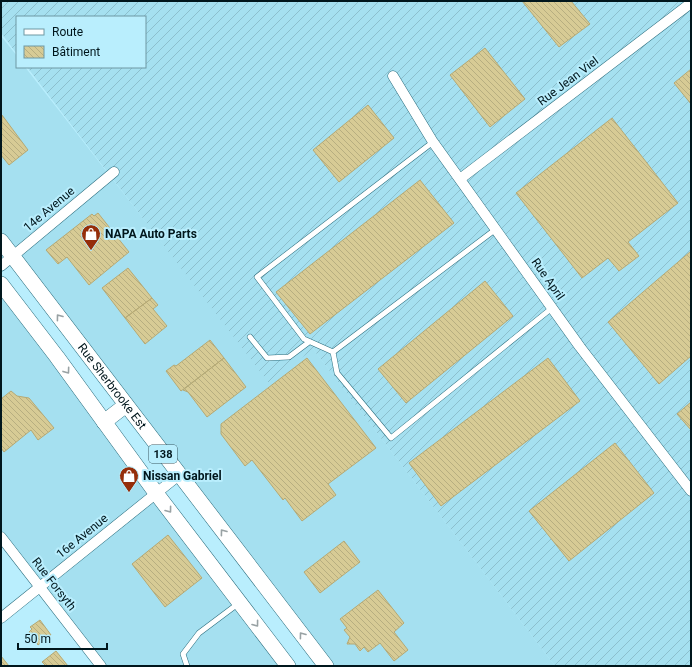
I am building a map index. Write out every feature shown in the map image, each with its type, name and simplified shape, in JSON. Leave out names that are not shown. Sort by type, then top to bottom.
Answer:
[{"type":"main road","name":"Rue Sherbrooke Est","points":[[1,241],[326,666]]},
{"type":"main road","name":"138","points":[[1,284],[57,357],[156,493],[288,666]]},
{"type":"main road","points":[[57,357],[77,341]]},
{"type":"main road","points":[[104,422],[126,405]]},
{"type":"street","name":"Rue Jean Viel","points":[[460,179],[691,3]]},
{"type":"street","name":"Rue April","points":[[393,76],[433,142],[580,347],[691,491]]},
{"type":"street","name":"14e Avenue","points":[[1,266],[114,172]]},
{"type":"street","name":"16e Avenue","points":[[1,618],[180,475]]},
{"type":"street","name":"Rue Forsyth","points":[[1,537],[101,666]]},
{"type":"lane","points":[[333,352],[304,339],[256,277],[433,142]]},
{"type":"lane","points":[[333,352],[496,229]]},
{"type":"lane","points":[[333,352],[337,373],[391,438],[552,308]]},
{"type":"lane","points":[[250,337],[267,358],[289,357],[309,342]]},
{"type":"lane","points":[[187,666],[183,654],[199,633],[239,602]]},
{"type":"shaded area","points":[[1,1],[691,1],[691,666],[555,666],[313,349],[269,383],[28,68],[146,68],[146,16],[16,16],[16,53],[1,33]]},
{"type":"shaded area","points":[[1,36],[16,55],[16,68],[26,68],[262,371],[307,341],[555,666],[326,666],[1,241]]},
{"type":"shaded area","points":[[1,290],[288,666],[101,666],[1,536]]},
{"type":"building","points":[[522,1],[571,1],[590,24],[559,47]]},
{"type":"building","points":[[485,48],[525,99],[490,127],[450,75]]},
{"type":"building","points":[[691,69],[691,104],[674,83]]},
{"type":"building","points":[[368,105],[394,138],[339,182],[313,150]]},
{"type":"building","points":[[2,115],[28,150],[9,165],[1,155]]},
{"type":"building","points":[[612,118],[678,203],[628,242],[639,256],[619,271],[608,258],[582,278],[516,193]]},
{"type":"building","points":[[420,180],[454,223],[310,334],[276,292]]},
{"type":"building","points":[[98,213],[129,252],[89,285],[67,257],[58,264],[46,250],[92,214],[94,216]]},
{"type":"building","points":[[691,251],[691,356],[659,384],[608,322]]},
{"type":"building","points":[[128,268],[152,298],[125,318],[102,288]]},
{"type":"building","points":[[485,281],[513,316],[406,403],[378,369]]},
{"type":"building","points":[[152,298],[158,305],[153,309],[167,326],[145,344],[125,318]]},
{"type":"building","points":[[210,340],[224,358],[181,391],[166,371],[174,365],[176,366]]},
{"type":"building","points":[[224,358],[246,387],[207,417],[188,392],[183,390]]},
{"type":"building","points":[[307,358],[376,448],[328,484],[336,495],[302,521],[285,498],[283,500],[252,460],[245,466],[221,434],[221,424]]},
{"type":"building","points":[[548,358],[580,401],[441,506],[409,463]]},
{"type":"building","points":[[11,391],[17,396],[29,398],[54,428],[38,440],[31,430],[4,452],[1,448],[1,399]]},
{"type":"building","points":[[691,402],[691,430],[677,414]]},
{"type":"building","points":[[615,443],[654,493],[569,561],[529,511]]},
{"type":"building","points":[[168,535],[202,578],[165,607],[132,564]]},
{"type":"building","points":[[344,541],[360,562],[320,593],[304,572]]},
{"type":"building","points":[[378,590],[404,623],[394,632],[408,650],[394,661],[380,643],[368,652],[364,647],[360,651],[355,644],[347,644],[350,637],[344,630],[347,628],[340,619]]},
{"type":"building","points":[[40,620],[51,635],[38,645],[29,632],[32,629],[30,627]]},
{"type":"building","points":[[56,651],[68,666],[46,666],[42,662]]},
{"type":"building","points":[[1,656],[9,666],[1,666]]},
{"type":"place","name":"NAPA Auto Parts","points":[[91,251]]},
{"type":"place","name":"Nissan Gabriel","points":[[129,493]]}]
